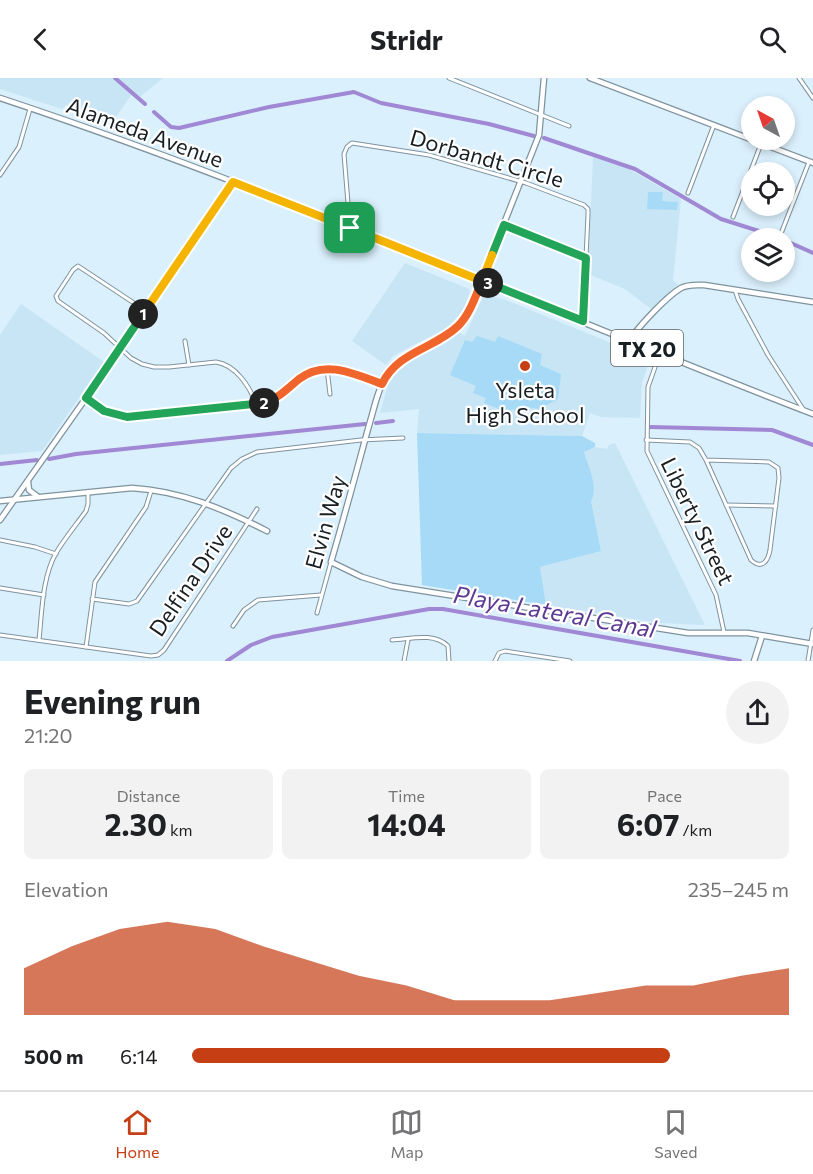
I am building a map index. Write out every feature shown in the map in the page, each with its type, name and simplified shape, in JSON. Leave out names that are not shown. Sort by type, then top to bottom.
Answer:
[{"type":"street","points":[[449,78],[569,126]]},
{"type":"street","points":[[86,398],[104,411],[127,417],[256,404],[275,399],[303,376],[327,369],[341,369],[382,384],[389,371],[401,360],[446,336],[458,326],[470,309],[539,135],[544,78]]},
{"type":"street","points":[[590,78],[741,136]]},
{"type":"street","points":[[799,78],[813,98]]},
{"type":"street","name":"Alameda Avenue","points":[[0,98],[65,119],[233,182],[813,414]]},
{"type":"street","points":[[0,175],[19,147],[30,108]]},
{"type":"street","points":[[688,193],[714,126]]},
{"type":"street","name":"Dorbandt Circle","points":[[350,228],[344,154],[346,147],[352,143],[421,153],[520,182],[587,207],[583,321]]},
{"type":"street","points":[[733,217],[759,150]]},
{"type":"street","points":[[777,150],[811,163],[783,228]]},
{"type":"street","points":[[0,520],[233,182]]},
{"type":"street","points":[[504,225],[586,258]]},
{"type":"street","points":[[146,311],[81,266],[73,270],[56,296],[58,301],[104,333],[136,361],[153,367],[222,363],[238,374],[247,384],[256,404]]},
{"type":"street","points":[[629,341],[645,321],[683,287],[696,285],[813,302]]},
{"type":"street","points":[[735,290],[768,355],[804,410]]},
{"type":"street","points":[[185,341],[189,365]]},
{"type":"street","name":"Liberty Street","points":[[660,353],[648,387],[646,440],[649,458],[716,596],[722,615],[724,633]]},
{"type":"street","points":[[327,369],[330,394]]},
{"type":"street","name":"Elvin Way","points":[[316,613],[382,384]]},
{"type":"street","points":[[92,599],[129,604],[137,601],[231,468],[249,455],[258,452],[365,440],[403,438]]},
{"type":"street","points":[[646,440],[694,443],[699,448],[751,560],[763,564],[769,559],[780,473],[774,464],[706,460]]},
{"type":"street","points":[[28,480],[29,490],[37,496]]},
{"type":"street","points":[[0,501],[132,488],[151,489],[206,503],[267,531]]},
{"type":"street","points":[[86,647],[92,599],[98,576],[146,507],[151,489]]},
{"type":"street","points":[[39,640],[47,578],[56,554],[86,511],[88,492]]},
{"type":"street","points":[[726,505],[776,506]]},
{"type":"street","points":[[0,508],[0,520]]},
{"type":"street","name":"Delfina Drive","points":[[0,635],[151,656],[158,655],[164,650],[257,508]]},
{"type":"street","points":[[0,540],[56,554]]},
{"type":"street","points":[[331,562],[362,577],[392,586],[688,633],[748,633],[812,644]]},
{"type":"street","points":[[0,588],[44,595]]},
{"type":"street","points":[[233,626],[244,610],[258,600],[321,595]]},
{"type":"street","points":[[808,661],[813,630]]},
{"type":"street","points":[[754,661],[759,652],[762,636]]},
{"type":"street","points":[[392,640],[422,637],[441,639],[448,646],[449,661]]},
{"type":"street","points":[[404,661],[408,639]]},
{"type":"street","points":[[495,661],[499,653],[505,651],[570,661]]},
{"type":"shaded area","points":[[0,78],[163,78],[137,99],[131,95],[112,123],[101,123],[66,105],[62,109],[0,89]]},
{"type":"shaded area","points":[[593,157],[627,168],[681,199],[673,280],[678,285],[651,309],[625,289],[588,274]]},
{"type":"shaded area","points":[[648,192],[663,192],[662,201],[678,202],[677,210],[647,209]]},
{"type":"shaded area","points":[[405,263],[469,289],[470,292],[463,310],[448,327],[393,356],[386,365],[352,341]]},
{"type":"shaded area","name":"Ysleta High School","points":[[484,294],[506,300],[650,359],[642,383],[640,418],[601,417],[590,413],[582,436],[417,433],[419,409],[380,413],[389,381],[396,371],[460,333],[465,336]]},
{"type":"shaded area","points":[[21,304],[104,362],[42,451],[0,455],[0,335]]},
{"type":"shaded area","points":[[477,336],[495,342],[498,336],[542,354],[540,365],[561,374],[558,399],[540,409],[526,407],[523,414],[512,409],[509,413],[484,403],[486,398],[473,393],[476,386],[450,375],[465,340],[472,342]]},
{"type":"shaded area","points":[[417,433],[582,436],[595,443],[595,447],[584,452],[593,483],[591,501],[601,551],[540,567],[546,605],[422,585]]},
{"type":"shaded area","points":[[615,443],[705,625],[659,623],[546,605],[540,567],[601,551],[591,501],[592,480],[584,452],[595,447],[607,449],[609,445]]},
{"type":"waterway","points":[[115,78],[145,104]]},
{"type":"waterway","points":[[154,112],[171,127],[179,128],[269,107],[354,92],[381,103],[489,124],[534,136]]},
{"type":"waterway","points":[[544,138],[635,169],[721,219],[749,228]]},
{"type":"waterway","points":[[795,245],[813,253]]},
{"type":"waterway","points":[[376,423],[393,421]]},
{"type":"waterway","points":[[49,459],[76,454],[365,424]]},
{"type":"waterway","points":[[650,427],[772,430],[813,445]]},
{"type":"waterway","points":[[0,464],[37,460]]},
{"type":"waterway","name":"Playa Lateral Canal","points":[[227,661],[251,645],[272,637],[429,609],[443,609],[740,661]]},
{"type":"place","name":"Ysleta High School","points":[[525,366]]},
{"type":"route","points":[[350,228],[233,182],[86,398],[111,414],[134,417],[265,403],[280,396],[303,376],[327,369],[341,369],[382,384],[389,371],[405,356],[446,336],[458,326],[467,315],[482,281],[583,321],[586,258],[504,225],[482,281],[350,228]]}]
